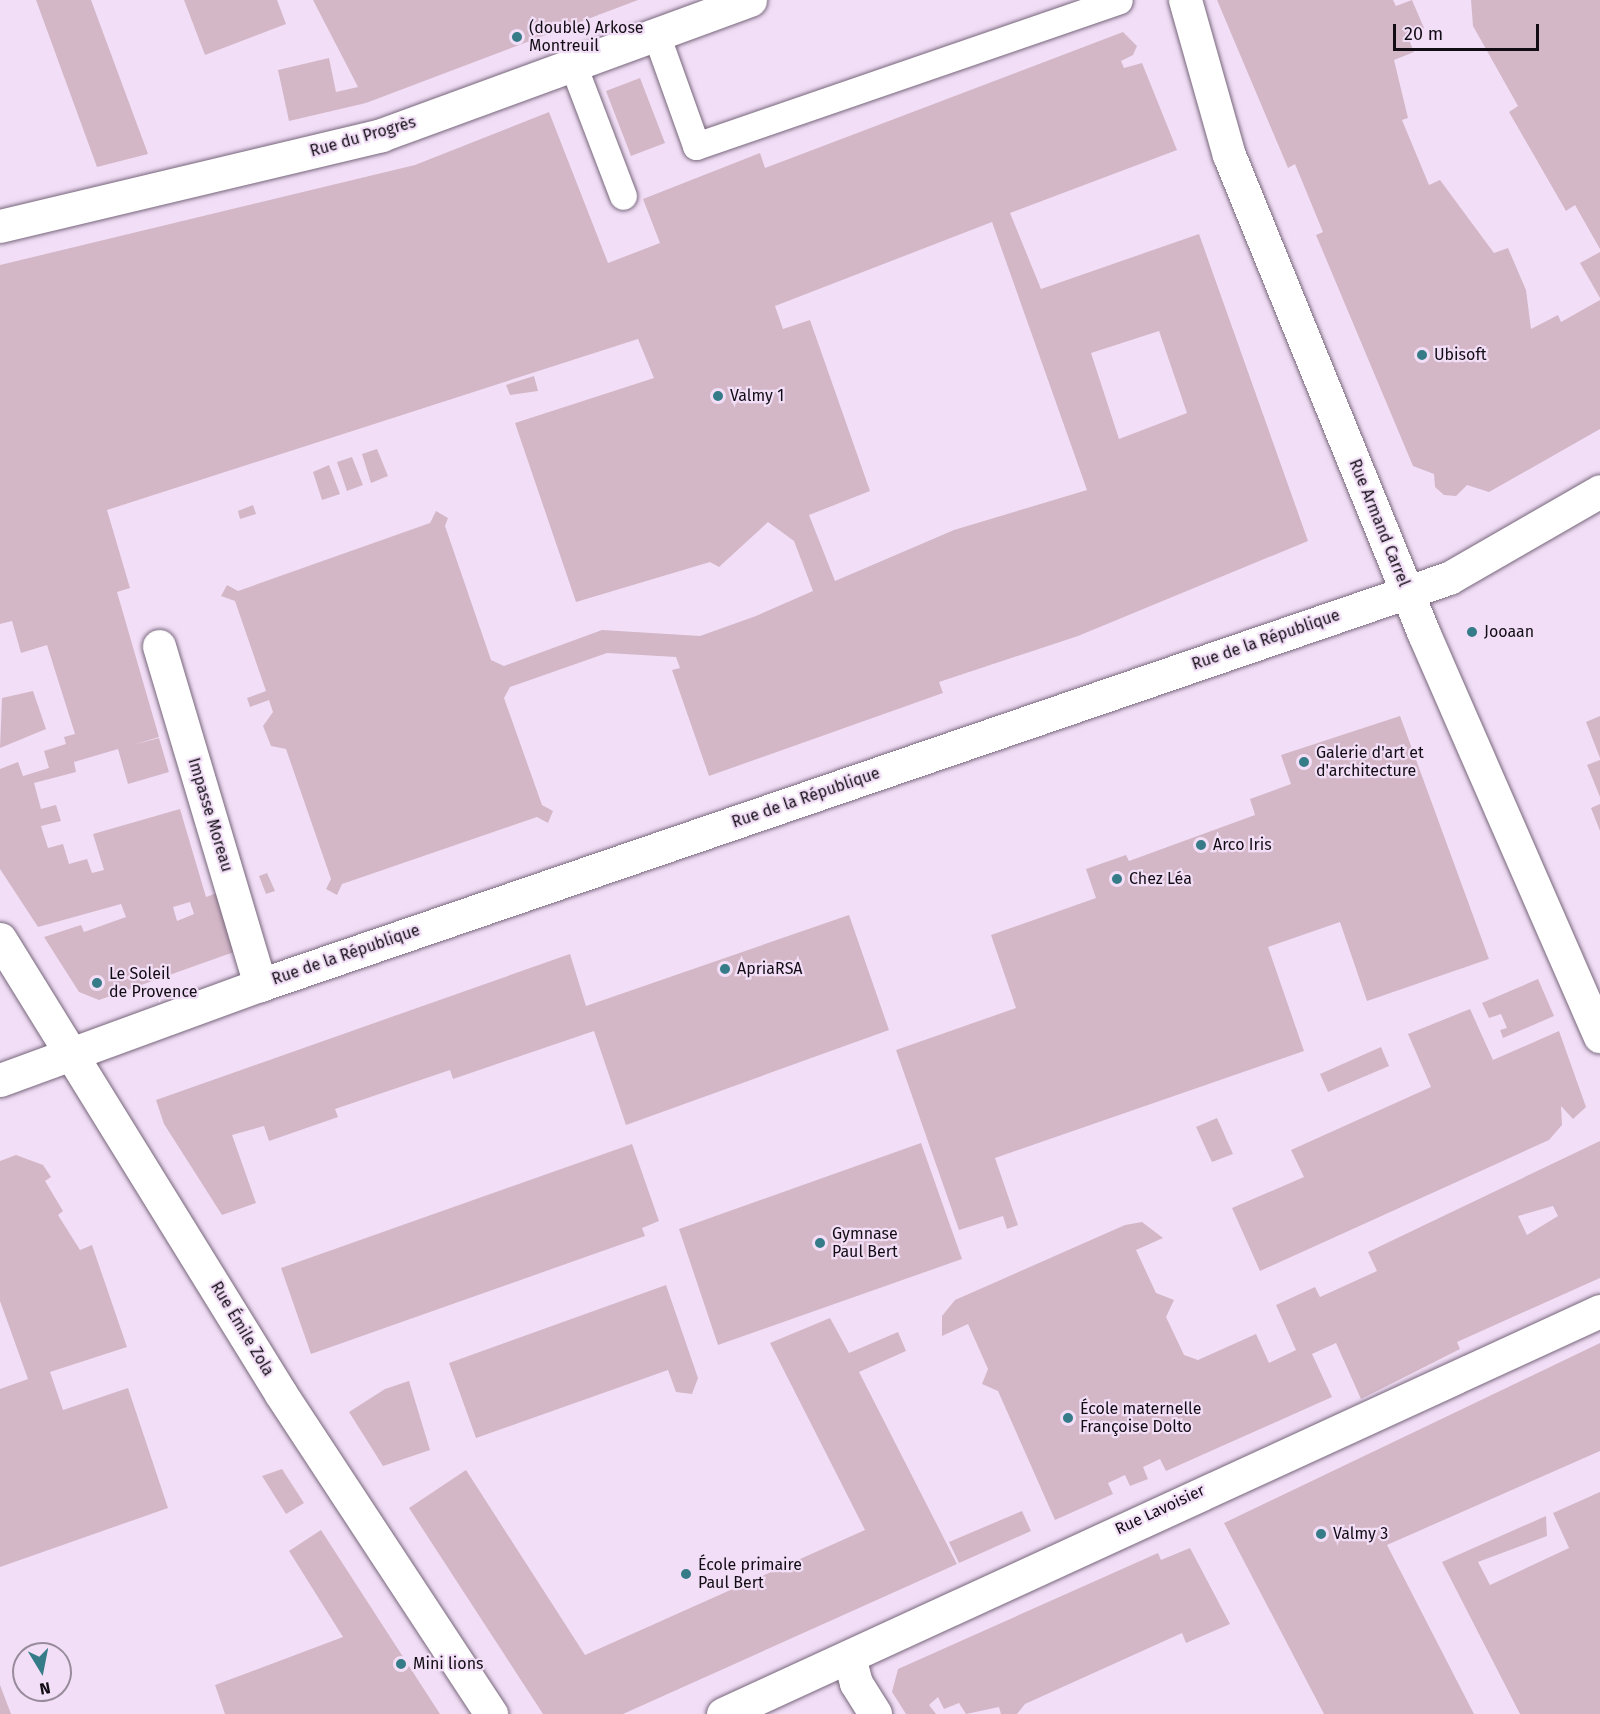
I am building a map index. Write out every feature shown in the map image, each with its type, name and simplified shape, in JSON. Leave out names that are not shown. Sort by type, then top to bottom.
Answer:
[{"type":"street","name":"Rue du Progrès","points":[[0,226],[381,135],[750,0]]},
{"type":"street","name":"Rue Armand Carrel","points":[[1185,0],[1229,155],[1407,590],[1600,1036]]},
{"type":"street","name":"Rue de la République","points":[[0,1080],[260,985],[1407,590],[1449,578],[1600,491]]},
{"type":"street","name":"Impasse Moreau","points":[[159,646],[260,985]]},
{"type":"street","name":"Rue Émile Zola","points":[[0,939],[281,1394],[491,1714]]},
{"type":"street","name":"Rue Lavoisier","points":[[723,1714],[849,1657],[1183,1498],[1600,1311]]},
{"type":"street","points":[[849,1657],[856,1683],[876,1714]]},
{"type":"lane","points":[[656,34],[696,146],[1119,0]]},
{"type":"lane","points":[[573,65],[623,196]]},
{"type":"building","points":[[36,0],[91,0],[148,154],[97,167]]},
{"type":"building","points":[[184,0],[277,0],[286,24],[205,55]]},
{"type":"building","points":[[313,0],[638,0],[366,103],[289,121],[278,70],[329,58],[336,92],[358,87]]},
{"type":"building","points":[[1217,0],[1393,0],[1396,6],[1412,0],[1424,28],[1407,35],[1414,52],[1394,60],[1408,118],[1402,120],[1429,185],[1440,180],[1494,253],[1508,248],[1526,290],[1531,329],[1558,315],[1561,322],[1600,300],[1600,429],[1489,492],[1467,485],[1456,496],[1444,495],[1435,487],[1434,474],[1413,466],[1316,235],[1323,232],[1295,164],[1288,168]]},
{"type":"building","points":[[1471,0],[1600,0],[1600,249],[1575,205],[1566,211],[1509,112],[1518,106],[1473,26]]},
{"type":"building","points":[[1123,32],[1137,46],[1133,55],[1121,61],[1124,68],[1142,63],[1177,150],[1010,213],[1041,289],[1199,234],[1308,541],[1078,636],[939,682],[943,693],[709,776],[672,670],[680,668],[676,657],[607,653],[510,687],[504,698],[542,805],[553,811],[548,823],[537,817],[342,884],[337,895],[326,889],[331,879],[286,749],[271,746],[263,726],[273,712],[269,700],[250,707],[247,698],[266,691],[235,601],[221,596],[227,585],[238,591],[430,523],[436,511],[448,518],[445,526],[491,660],[504,666],[602,630],[700,636],[756,616],[813,591],[794,541],[768,522],[719,567],[710,562],[576,602],[515,423],[654,378],[638,339],[107,510],[130,588],[117,592],[159,737],[133,745],[159,738],[169,772],[128,784],[118,749],[74,762],[76,772],[34,783],[41,809],[56,805],[61,821],[41,826],[48,848],[63,844],[69,864],[87,859],[92,873],[104,870],[93,834],[180,809],[206,897],[217,893],[234,952],[99,1000],[79,992],[44,937],[81,925],[84,932],[126,917],[121,904],[38,927],[0,869],[0,769],[18,762],[23,776],[49,768],[44,751],[66,744],[64,737],[75,734],[47,645],[21,653],[12,621],[0,624],[0,265],[415,165],[549,112],[608,263],[660,243],[643,199],[760,153],[765,168]],"holes":[[[992,222],[1087,490],[954,530],[835,581],[809,515],[870,491],[810,320],[783,329],[775,306]],[[1159,331],[1187,413],[1119,439],[1091,353]],[[190,902],[194,914],[177,921],[173,907]]]},
{"type":"building","points":[[640,78],[665,143],[631,156],[606,91]]},
{"type":"building","points":[[1600,252],[1600,298],[1580,263]]},
{"type":"building","points":[[534,376],[538,391],[510,395],[506,385]]},
{"type":"building","points":[[377,449],[388,476],[371,483],[362,454]]},
{"type":"building","points":[[352,457],[363,485],[347,491],[337,462]]},
{"type":"building","points":[[329,465],[340,494],[322,500],[313,472]]},
{"type":"building","points":[[253,505],[256,514],[240,519],[238,511]]},
{"type":"building","points":[[33,691],[46,729],[0,748],[2,698]]},
{"type":"building","points":[[1400,716],[1489,959],[1367,1001],[1340,922],[1268,947],[1304,1051],[995,1158],[1018,1225],[1007,1229],[1003,1216],[959,1230],[896,1050],[1016,1008],[991,935],[1096,898],[1086,869],[1126,855],[1129,861],[1255,815],[1250,799],[1291,784],[1281,755]]},
{"type":"building","points":[[1600,716],[1600,758],[1586,722]]},
{"type":"building","points":[[1600,760],[1600,797],[1587,765]]},
{"type":"building","points":[[1600,804],[1600,831],[1591,808]]},
{"type":"building","points":[[267,873],[275,891],[266,894],[259,876]]},
{"type":"building","points":[[849,915],[889,1030],[626,1125],[594,1031],[453,1079],[450,1070],[335,1109],[338,1117],[269,1141],[264,1126],[232,1135],[256,1203],[222,1215],[164,1124],[156,1100],[570,954],[586,1006]]},
{"type":"building","points":[[1538,979],[1554,1016],[1503,1038],[1500,1030],[1507,1028],[1501,1014],[1489,1018],[1482,1003]]},
{"type":"building","points":[[1470,1009],[1493,1060],[1559,1031],[1586,1107],[1573,1119],[1561,1106],[1562,1125],[1549,1140],[1260,1271],[1232,1208],[1304,1177],[1291,1150],[1431,1087],[1408,1034]]},
{"type":"building","points":[[1381,1047],[1389,1066],[1328,1092],[1320,1074]]},
{"type":"building","points":[[1217,1118],[1233,1154],[1212,1162],[1196,1127]]},
{"type":"building","points":[[1600,1141],[1600,1278],[1457,1342],[1460,1349],[1361,1399],[1336,1343],[1312,1354],[1332,1397],[1166,1471],[1160,1459],[1143,1467],[1148,1479],[1130,1486],[1125,1475],[1108,1483],[1113,1494],[1055,1520],[998,1391],[982,1384],[988,1369],[968,1324],[942,1336],[942,1316],[955,1300],[1125,1225],[1142,1222],[1163,1238],[1136,1250],[1156,1293],[1174,1300],[1166,1317],[1184,1355],[1198,1360],[1256,1334],[1269,1363],[1296,1350],[1276,1305],[1315,1287],[1320,1297],[1377,1271],[1368,1252]],"holes":[[[1553,1206],[1558,1216],[1527,1235],[1518,1216]]]},
{"type":"building","name":"Gymnase Paul Bert","points":[[921,1143],[962,1259],[718,1345],[679,1229]]},
{"type":"building","points":[[632,1144],[659,1221],[642,1228],[645,1236],[311,1354],[281,1268]]},
{"type":"building","points":[[16,1155],[43,1165],[51,1177],[45,1181],[63,1211],[58,1215],[80,1250],[92,1245],[127,1347],[50,1372],[63,1410],[128,1388],[168,1508],[0,1567],[0,1389],[28,1379],[0,1301],[0,1161]]},
{"type":"building","points":[[666,1285],[698,1378],[692,1394],[676,1392],[668,1370],[476,1438],[449,1363]]},
{"type":"building","points":[[830,1318],[849,1353],[898,1332],[906,1351],[859,1372],[957,1564],[623,1714],[543,1714],[409,1508],[466,1470],[585,1655],[865,1530],[770,1343]]},
{"type":"building","name":"Valmy 3","points":[[1600,1343],[1600,1451],[1387,1545],[1474,1714],[1324,1714],[1224,1523]]},
{"type":"building","points":[[409,1381],[430,1450],[383,1466],[349,1412],[385,1389]]},
{"type":"building","points":[[282,1469],[304,1503],[286,1514],[262,1476]]},
{"type":"building","points":[[1600,1492],[1600,1714],[1520,1714],[1442,1562],[1546,1516],[1547,1536],[1478,1562],[1490,1585],[1569,1548],[1553,1513]]},
{"type":"building","points":[[1022,1511],[1031,1531],[959,1563],[949,1542]]},
{"type":"building","points":[[321,1530],[440,1714],[225,1714],[215,1685],[343,1637],[289,1551]]},
{"type":"building","points":[[1190,1548],[1230,1624],[1186,1643],[1182,1633],[1025,1704],[1017,1714],[1001,1714],[999,1707],[966,1714],[959,1703],[944,1709],[938,1697],[929,1705],[936,1714],[906,1714],[892,1692],[898,1669],[1158,1553],[1161,1560]]},
{"type":"building","points":[[0,1685],[11,1714],[0,1714]]},
{"type":"place","name":"(double) Arkose Montreuil","points":[[517,37]]},
{"type":"place","name":"Ubisoft","points":[[1422,355]]},
{"type":"place","name":"Valmy 1","points":[[718,396]]},
{"type":"place","name":"Jooaan","points":[[1472,632]]},
{"type":"place","name":"Galerie d'art et d'architecture","points":[[1304,762]]},
{"type":"place","name":"Arco Iris","points":[[1201,845]]},
{"type":"place","name":"Chez Léa","points":[[1117,879]]},
{"type":"place","name":"ApriaRSA","points":[[725,969]]},
{"type":"place","name":"Le Soleil de Provence","points":[[97,983]]},
{"type":"place","name":"Gymnase Paul Bert","points":[[820,1243]]},
{"type":"place","name":"École maternelle Françoise Dolto","points":[[1068,1418]]},
{"type":"place","name":"Valmy 3","points":[[1321,1534]]},
{"type":"place","name":"École primaire Paul Bert","points":[[686,1574]]},
{"type":"place","name":"Mini lions","points":[[401,1664]]}]
